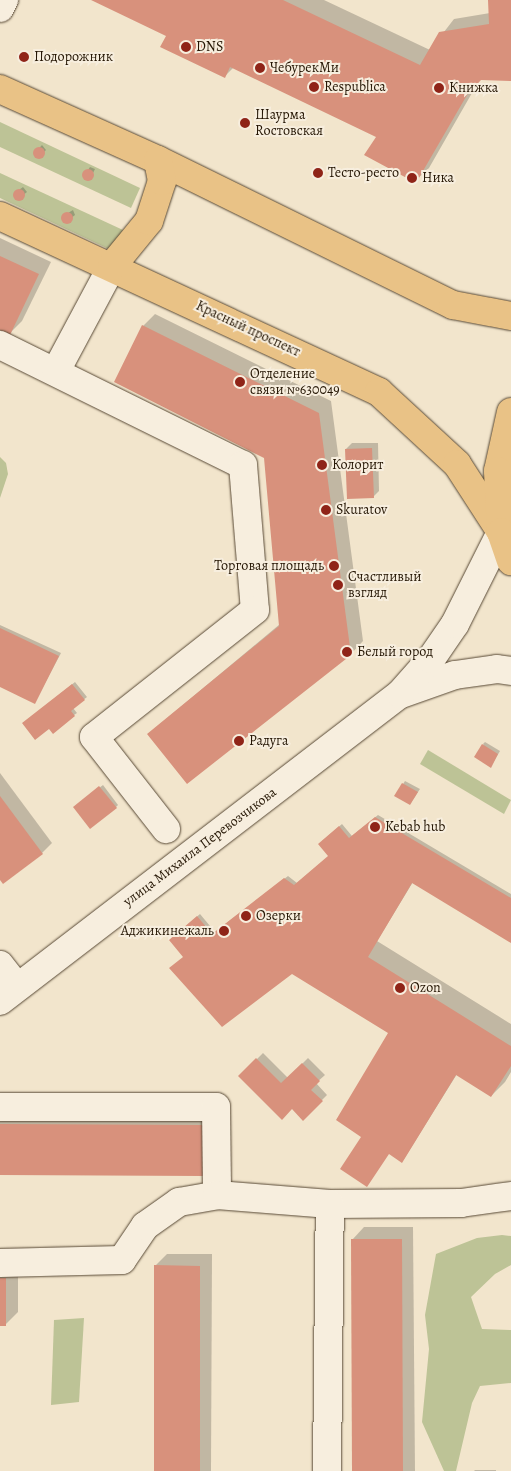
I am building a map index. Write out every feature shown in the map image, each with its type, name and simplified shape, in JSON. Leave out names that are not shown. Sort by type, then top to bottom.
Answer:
[{"type":"main road","points":[[0,89],[158,160],[453,305],[511,316]]},
{"type":"main road","points":[[112,266],[148,222],[162,180],[158,160]]},
{"type":"main road","name":"Красный проспект","points":[[0,216],[112,266],[379,392],[457,464],[501,532]]},
{"type":"main road","points":[[511,412],[498,472],[501,532],[511,561]]},
{"type":"street","points":[[0,8],[4,0]]},
{"type":"street","points":[[56,371],[112,266]]},
{"type":"street","points":[[0,345],[243,465],[255,610],[94,737],[166,829]]},
{"type":"street","points":[[400,694],[431,659],[455,624],[501,532]]},
{"type":"street","points":[[400,694],[455,675],[497,669],[511,671]]},
{"type":"street","name":"улица Михаила Перевозчикова","points":[[9,994],[400,694]]},
{"type":"street","points":[[0,965],[9,994]]},
{"type":"street","points":[[0,1107],[216,1108],[217,1195]]},
{"type":"street","points":[[0,1263],[122,1260],[146,1226],[179,1202],[217,1195],[330,1204],[461,1203],[511,1196]]},
{"type":"street","points":[[326,1471],[330,1204]]},
{"type":"green space","points":[[0,122],[140,188],[131,208],[0,147]]},
{"type":"green space","points":[[0,173],[123,230],[113,251],[0,198]]},
{"type":"green space","points":[[0,457],[6,463],[8,474],[0,498]]},
{"type":"green space","points":[[428,750],[511,800],[504,814],[420,764]]},
{"type":"green space","points":[[502,1235],[511,1236],[511,1265],[495,1274],[471,1297],[482,1329],[511,1330],[511,1383],[480,1386],[472,1403],[456,1471],[444,1471],[422,1422],[429,1349],[425,1315],[436,1254],[477,1238]]},
{"type":"green space","points":[[84,1318],[79,1402],[51,1405],[54,1320]]},
{"type":"building","points":[[91,0],[283,0],[420,65],[439,32],[489,24],[488,0],[511,0],[511,81],[481,80],[467,95],[416,183],[364,155],[376,137],[230,67],[225,78],[160,47],[166,36]]},
{"type":"building","points":[[39,147],[45,153],[39,159],[33,153]]},
{"type":"building","points":[[88,169],[94,175],[88,181],[82,175]]},
{"type":"building","points":[[19,189],[25,195],[19,201],[13,195]]},
{"type":"building","points":[[67,212],[73,218],[67,224],[61,218]]},
{"type":"building","points":[[0,256],[39,274],[10,335],[0,330]]},
{"type":"building","points":[[142,325],[319,413],[351,655],[187,784],[147,734],[279,626],[264,458],[114,382]]},
{"type":"building","points":[[372,448],[374,498],[347,499],[345,449]]},
{"type":"building","points":[[0,628],[59,656],[35,704],[0,687]]},
{"type":"building","points":[[72,684],[85,700],[71,711],[75,716],[53,734],[49,729],[35,740],[22,723]]},
{"type":"building","points":[[482,744],[498,754],[491,768],[474,757]]},
{"type":"building","points":[[402,783],[418,792],[410,805],[394,796]]},
{"type":"building","points":[[99,786],[117,808],[90,829],[73,807]]},
{"type":"building","points":[[0,796],[43,854],[3,884],[0,880]]},
{"type":"building","points":[[375,817],[511,898],[511,943],[412,883],[368,957],[511,1046],[511,1066],[491,1097],[456,1075],[402,1163],[389,1154],[367,1187],[340,1169],[361,1137],[336,1120],[388,1033],[292,974],[222,1027],[169,968],[183,957],[169,940],[197,916],[212,934],[284,878],[294,885],[328,856],[318,844],[339,826],[349,838]]},
{"type":"building","points":[[256,1058],[281,1083],[302,1063],[320,1081],[311,1090],[323,1101],[303,1121],[292,1109],[282,1120],[238,1076]]},
{"type":"building","points":[[0,1124],[203,1125],[203,1176],[0,1175]]},
{"type":"building","points":[[351,1239],[402,1239],[403,1471],[352,1471]]},
{"type":"building","points":[[154,1265],[200,1266],[200,1471],[154,1471]]},
{"type":"building","points":[[0,1278],[6,1278],[6,1326],[0,1326]]},
{"type":"place","name":"DNS","points":[[186,47]]},
{"type":"place","name":"Подорожник","points":[[24,57]]},
{"type":"place","name":"ЧебурекМи","points":[[260,68]]},
{"type":"place","name":"Respublica","points":[[314,87]]},
{"type":"place","name":"Книжка","points":[[439,88]]},
{"type":"place","name":"Шаурма Rостовская","points":[[245,123]]},
{"type":"place","name":"Тесто-ресто","points":[[318,173]]},
{"type":"place","name":"Ника","points":[[412,178]]},
{"type":"place","name":"Отделение связи №630049","points":[[240,382]]},
{"type":"place","name":"Колорит","points":[[322,465]]},
{"type":"place","name":"Skuratov","points":[[326,510]]},
{"type":"place","name":"Торговая площадь","points":[[334,566]]},
{"type":"place","name":"Счастливый взгляд","points":[[338,585]]},
{"type":"place","name":"Белый город","points":[[347,652]]},
{"type":"place","name":"Радуга","points":[[239,741]]},
{"type":"place","name":"Kebab hub","points":[[375,827]]},
{"type":"place","name":"Озерки","points":[[246,916]]},
{"type":"place","name":"Аджикинежаль","points":[[224,931]]},
{"type":"place","name":"Ozon","points":[[400,988]]}]
